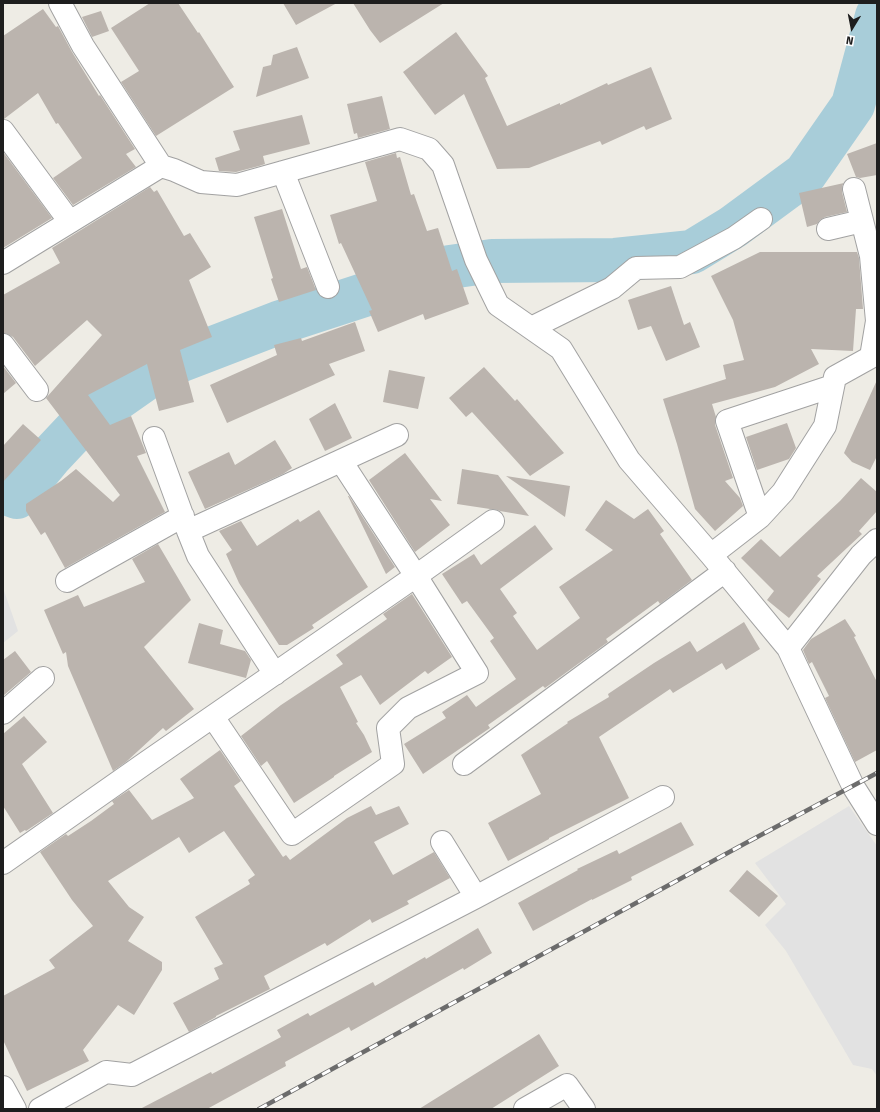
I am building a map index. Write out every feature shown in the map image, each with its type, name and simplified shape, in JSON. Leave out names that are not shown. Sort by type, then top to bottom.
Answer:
[{"type":"street","points":[[60,3],[83,46],[161,166],[201,182],[237,185],[400,139],[429,149],[443,164],[476,260],[498,305],[561,349],[629,460],[718,563],[788,648],[853,786],[877,824]]},
{"type":"street","points":[[4,136],[70,222]]},
{"type":"street","points":[[3,263],[161,166]]},
{"type":"street","points":[[283,172],[328,287]]},
{"type":"street","points":[[464,764],[718,563],[783,492],[825,426],[835,377],[871,357],[877,321],[871,256],[854,189]]},
{"type":"street","points":[[531,328],[612,288],[636,268],[680,267],[734,238],[761,219]]},
{"type":"street","points":[[828,229],[862,221]]},
{"type":"street","points":[[3,345],[37,390]]},
{"type":"street","points":[[760,517],[727,421],[833,386]]},
{"type":"street","points":[[67,581],[185,524],[341,461],[397,434]]},
{"type":"street","points":[[154,438],[198,556],[275,674]]},
{"type":"street","points":[[213,717],[292,834],[393,764],[388,728],[408,708],[477,673],[341,461]]},
{"type":"street","points":[[3,863],[493,521]]},
{"type":"street","points":[[788,648],[861,555],[877,540]]},
{"type":"street","points":[[3,713],[43,678]]},
{"type":"street","points":[[40,1109],[106,1072],[132,1075],[663,797]]},
{"type":"street","points":[[442,842],[476,896]]},
{"type":"street","points":[[525,1109],[567,1085],[584,1109]]},
{"type":"street","points":[[3,1088],[15,1109]]},
{"type":"shaded area","points":[[3,588],[18,631],[3,643]]},
{"type":"shaded area","points":[[849,806],[877,846],[877,1076],[872,1069],[853,1065],[786,951],[765,925],[786,904],[755,863]]},
{"type":"building","points":[[150,3],[178,3],[198,33],[199,32],[234,87],[156,136],[121,82],[139,71],[111,28]]},
{"type":"building","points":[[283,3],[337,3],[296,25]]},
{"type":"building","points":[[353,3],[444,3],[380,43]]},
{"type":"building","points":[[43,9],[56,27],[58,26],[99,96],[100,95],[135,149],[126,154],[136,167],[73,205],[53,178],[82,158],[58,123],[56,124],[38,93],[3,119],[3,36]]},
{"type":"building","points":[[101,11],[109,31],[92,37],[82,17]]},
{"type":"building","points":[[456,32],[488,76],[485,78],[507,126],[560,103],[560,105],[607,83],[608,85],[651,67],[672,119],[646,130],[644,126],[602,145],[600,141],[529,168],[497,169],[464,94],[435,115],[403,72]]},
{"type":"building","points":[[297,47],[309,78],[256,97],[263,67],[271,65],[273,55]]},
{"type":"building","points":[[382,96],[390,129],[358,138],[357,133],[354,134],[347,104]]},
{"type":"building","points":[[302,115],[310,144],[263,156],[265,164],[259,166],[236,172],[219,171],[215,158],[240,150],[233,131]]},
{"type":"building","points":[[877,143],[877,175],[860,178],[856,177],[847,154]]},
{"type":"building","points":[[3,152],[52,218],[3,248]]},
{"type":"building","points":[[396,153],[397,158],[400,157],[411,195],[414,194],[427,231],[438,228],[452,271],[457,269],[469,304],[425,320],[423,314],[378,332],[369,311],[372,310],[341,243],[339,244],[330,215],[377,201],[365,162]]},
{"type":"building","points":[[844,183],[842,186],[842,192],[847,212],[825,217],[817,224],[807,227],[799,193]]},
{"type":"building","points":[[150,187],[154,192],[157,190],[184,236],[190,233],[211,267],[189,280],[212,337],[180,350],[194,402],[159,411],[147,364],[88,395],[110,425],[131,416],[146,453],[137,456],[165,512],[65,568],[45,532],[41,535],[26,511],[26,504],[61,481],[76,469],[113,502],[120,495],[46,398],[102,335],[87,320],[35,366],[13,337],[3,333],[3,295],[60,263],[52,248]]},
{"type":"building","points":[[282,209],[301,269],[307,267],[316,290],[279,302],[254,217]]},
{"type":"building","points":[[760,252],[857,252],[859,258],[863,309],[856,309],[853,351],[811,349],[819,364],[775,387],[712,404],[716,417],[715,425],[733,478],[725,481],[740,498],[743,506],[715,531],[695,509],[663,399],[726,379],[723,365],[744,360],[733,320],[711,276]]},
{"type":"building","points":[[671,286],[684,325],[690,322],[700,347],[666,361],[651,326],[638,330],[628,300]]},
{"type":"building","points":[[355,322],[365,351],[329,364],[335,375],[227,423],[210,385],[277,355],[274,345],[301,338],[302,341]]},
{"type":"building","points":[[3,366],[16,383],[3,394]]},
{"type":"building","points":[[484,367],[515,401],[517,399],[564,453],[530,476],[472,412],[466,417],[449,398]]},
{"type":"building","points":[[389,370],[425,377],[418,409],[383,402]]},
{"type":"building","points":[[877,380],[877,456],[870,470],[852,462],[844,453]]},
{"type":"building","points":[[335,403],[352,438],[325,451],[309,419]]},
{"type":"building","points":[[787,423],[796,448],[789,459],[757,470],[746,437]]},
{"type":"building","points":[[23,424],[41,440],[3,482],[3,446]]},
{"type":"building","points":[[275,440],[292,468],[283,474],[205,509],[188,472],[229,452],[235,465]]},
{"type":"building","points":[[405,453],[442,501],[430,499],[450,525],[415,552],[369,480]]},
{"type":"building","points":[[462,469],[498,475],[529,516],[457,504]]},
{"type":"building","points":[[506,476],[570,486],[565,517]]},
{"type":"building","points":[[861,478],[877,492],[877,511],[859,531],[862,534],[817,576],[821,579],[789,618],[767,600],[774,591],[741,558],[761,539],[780,557],[840,501]]},
{"type":"building","points":[[348,496],[395,567],[386,574]]},
{"type":"building","points":[[606,500],[634,519],[648,509],[664,531],[660,534],[692,580],[660,604],[658,601],[606,639],[608,642],[545,688],[543,686],[488,725],[490,728],[423,774],[404,744],[446,718],[442,712],[467,695],[476,707],[516,679],[490,641],[494,638],[467,601],[462,604],[442,574],[474,554],[481,565],[535,525],[553,549],[500,589],[517,613],[513,616],[537,650],[580,618],[559,587],[613,550],[585,530]]},
{"type":"building","points":[[319,510],[368,587],[312,625],[314,628],[287,645],[279,645],[239,583],[226,554],[232,550],[219,531],[241,521],[257,546],[298,519],[300,522]]},
{"type":"building","points":[[158,544],[191,600],[144,647],[194,709],[166,731],[163,728],[126,762],[113,771],[68,666],[66,652],[63,654],[44,610],[78,595],[84,607],[145,582],[132,559]]},
{"type":"building","points":[[412,594],[452,657],[428,674],[425,671],[380,705],[361,675],[340,687],[358,722],[356,723],[364,735],[372,752],[294,803],[267,761],[261,766],[241,736],[281,705],[343,664],[336,655],[387,619],[383,614]]},
{"type":"building","points":[[845,619],[856,636],[854,637],[877,682],[877,750],[855,762],[825,698],[829,696],[812,662],[809,664],[803,650],[811,639]]},
{"type":"building","points":[[744,622],[760,649],[726,670],[722,663],[673,693],[670,689],[599,737],[629,798],[549,838],[508,861],[488,823],[541,794],[521,755],[568,723],[567,722],[609,697],[608,694],[690,641],[697,652]]},
{"type":"building","points":[[199,623],[223,630],[220,644],[245,651],[251,660],[246,678],[188,663]]},
{"type":"building","points":[[15,651],[31,672],[3,696],[3,660]]},
{"type":"building","points":[[24,716],[47,742],[22,764],[53,813],[26,831],[25,830],[20,833],[3,806],[3,734]]},
{"type":"building","points":[[220,750],[241,781],[234,786],[283,857],[286,855],[290,860],[347,818],[371,806],[376,815],[399,806],[409,824],[374,842],[393,875],[434,852],[450,878],[407,901],[409,904],[372,923],[370,919],[327,946],[325,943],[264,976],[270,989],[216,1016],[189,1032],[173,1003],[219,979],[214,968],[223,964],[195,917],[250,884],[248,880],[255,875],[224,831],[189,853],[179,837],[108,881],[129,907],[144,917],[128,941],[162,962],[162,970],[134,1015],[118,1005],[83,1050],[89,1061],[27,1091],[3,1040],[3,996],[55,968],[49,960],[93,926],[72,900],[40,852],[66,834],[68,836],[91,821],[114,804],[112,801],[129,790],[152,820],[194,798],[180,779]]},
{"type":"building","points":[[681,822],[694,845],[631,877],[632,880],[592,899],[533,931],[518,903],[578,870],[577,869],[617,850],[619,854]]},
{"type":"building","points":[[747,870],[778,896],[759,917],[729,891]]},
{"type":"building","points":[[478,928],[492,953],[464,970],[463,968],[351,1031],[349,1027],[285,1062],[286,1066],[207,1109],[140,1109],[211,1072],[212,1074],[281,1037],[277,1030],[308,1013],[310,1016],[373,982],[375,986],[425,957],[426,959]]},
{"type":"building","points":[[539,1034],[559,1066],[491,1109],[419,1109]]},
{"type":"waterway","points":[[3,492],[17,497],[50,457],[81,424],[161,368],[278,323],[450,267],[492,261],[615,260],[692,252],[733,227],[805,174],[853,105],[877,16]]},
{"type":"railway","points":[[259,1109],[877,773]]}]
